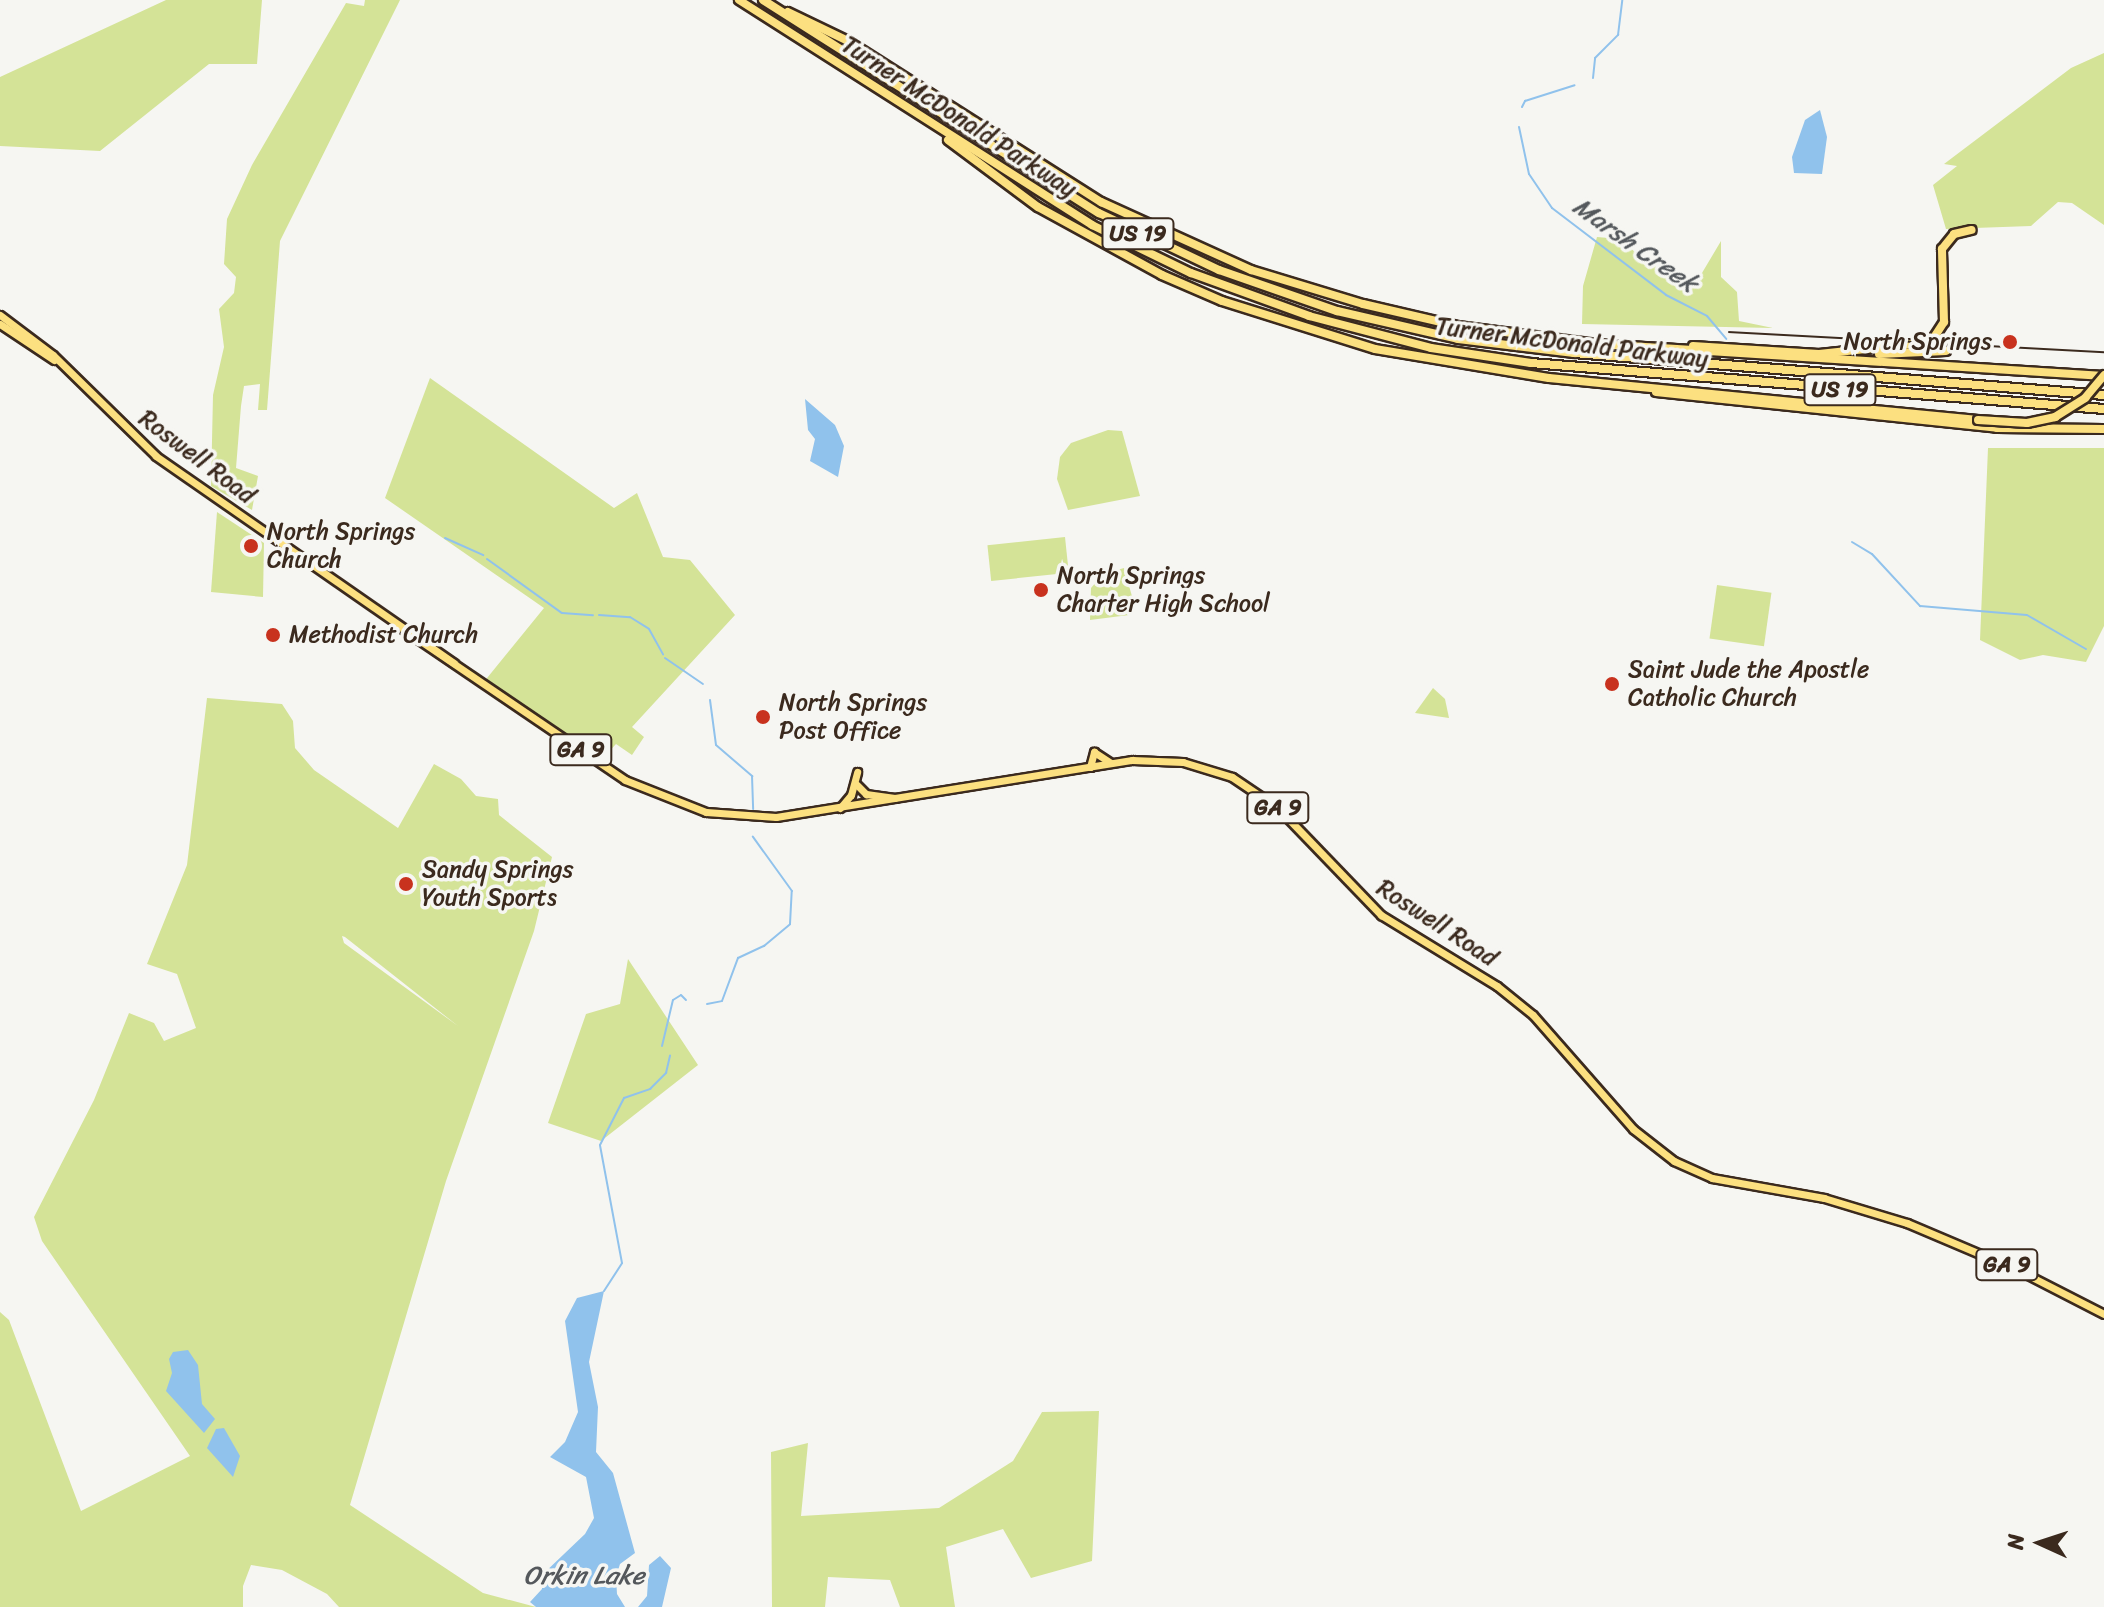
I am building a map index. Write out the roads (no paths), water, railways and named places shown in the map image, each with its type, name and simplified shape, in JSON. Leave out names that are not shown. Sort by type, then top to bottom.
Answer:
[{"type":"highway","name":"Turner McDonald Parkway","points":[[739,0],[1069,212],[1167,263],[1285,309],[1394,340],[1547,364],[2104,409]]},
{"type":"highway","name":"Turner McDonald Parkway","points":[[763,0],[1034,176],[1124,227],[1219,270],[1337,311],[1458,339],[1561,352],[2104,395]]},
{"type":"highway","points":[[779,10],[800,15],[848,41],[1101,202],[1251,270],[1422,319],[1634,347],[2104,376]]},
{"type":"highway","points":[[936,128],[976,165],[1038,207],[1162,275],[1222,301],[1375,349],[1456,366],[2008,423],[2046,420],[2078,404],[2104,376]]},
{"type":"highway","points":[[1839,353],[1918,345],[1936,339],[1944,322],[1942,249],[1954,234],[1972,230]]},
{"type":"highway","points":[[1634,347],[1839,353],[1946,351]]},
{"type":"highway","points":[[1596,382],[1766,406],[1997,428],[2104,429]]},
{"type":"main road","name":"Roswell Road","points":[[0,315],[54,360],[156,456],[614,773],[674,803],[746,817],[840,808],[1111,763],[1152,759],[1193,764],[1260,793],[1381,915],[1497,986],[1533,1015],[1633,1129],[1674,1161],[1712,1178],[1887,1216],[2020,1271],[2104,1314]]},
{"type":"main road","name":"Roswell Road","points":[[0,324],[54,360]]},
{"type":"main road","points":[[1090,767],[1094,752],[1111,763]]},
{"type":"main road","points":[[840,808],[851,795],[857,772]]},
{"type":"main road","points":[[857,785],[866,794],[897,799]]},
{"type":"water","points":[[1820,110],[1827,137],[1822,174],[1794,173],[1792,157],[1805,120]]},
{"type":"water","points":[[805,399],[835,425],[844,446],[838,477],[810,461],[815,439],[808,430]]},
{"type":"water","name":"Orkin Lake","points":[[604,1291],[589,1362],[598,1407],[596,1452],[613,1473],[635,1553],[620,1564],[616,1577],[617,1594],[625,1607],[536,1607],[530,1602],[542,1589],[542,1575],[585,1534],[594,1518],[586,1477],[550,1457],[565,1442],[578,1412],[565,1321],[577,1298]]},
{"type":"water","points":[[188,1350],[198,1365],[202,1404],[215,1419],[204,1433],[166,1391],[172,1373],[169,1359],[173,1352]]},
{"type":"water","points":[[224,1428],[240,1456],[233,1477],[207,1448],[216,1429]]},
{"type":"water","name":"Orkin Lake","points":[[660,1556],[671,1568],[662,1607],[638,1607],[647,1596],[649,1565]]},
{"type":"waterway","name":"Marsh Creek","points":[[1593,78],[1595,58],[1618,35],[1622,0]]},
{"type":"waterway","name":"Marsh Creek","points":[[1522,107],[1525,101],[1575,85]]},
{"type":"waterway","name":"Marsh Creek","points":[[1519,127],[1529,174],[1552,208],[1666,295],[1707,316],[1726,339]]},
{"type":"waterway","points":[[445,538],[483,555]]},
{"type":"waterway","name":"Marsh Creek","points":[[1852,542],[1872,554],[1920,606],[2027,615],[2086,649]]},
{"type":"waterway","points":[[487,559],[562,613],[593,615]]},
{"type":"waterway","points":[[599,615],[630,617],[649,629],[663,654]]},
{"type":"waterway","points":[[665,658],[703,684]]},
{"type":"waterway","points":[[710,700],[716,745],[752,776],[753,809]]},
{"type":"waterway","points":[[707,1004],[722,1001],[738,958],[764,946],[790,924],[792,891],[753,837]]},
{"type":"waterway","points":[[662,1046],[673,1000],[681,995],[686,1000]]},
{"type":"waterway","points":[[604,1291],[622,1263],[600,1145],[624,1098],[650,1089],[666,1073],[670,1055]]},
{"type":"railway","points":[[1729,332],[2104,352]]},
{"type":"place","name":"North Springs","points":[[2010,342]]},
{"type":"place","name":"North Springs Church","points":[[251,546]]},
{"type":"place","name":"North Springs Charter High School","points":[[1041,590]]},
{"type":"place","name":"Methodist Church","points":[[273,635]]},
{"type":"place","name":"Saint Jude the Apostle Catholic Church","points":[[1612,684]]},
{"type":"place","name":"North Springs Post Office","points":[[763,717]]},
{"type":"place","name":"Sandy Springs Youth Sports","points":[[406,884]]}]
